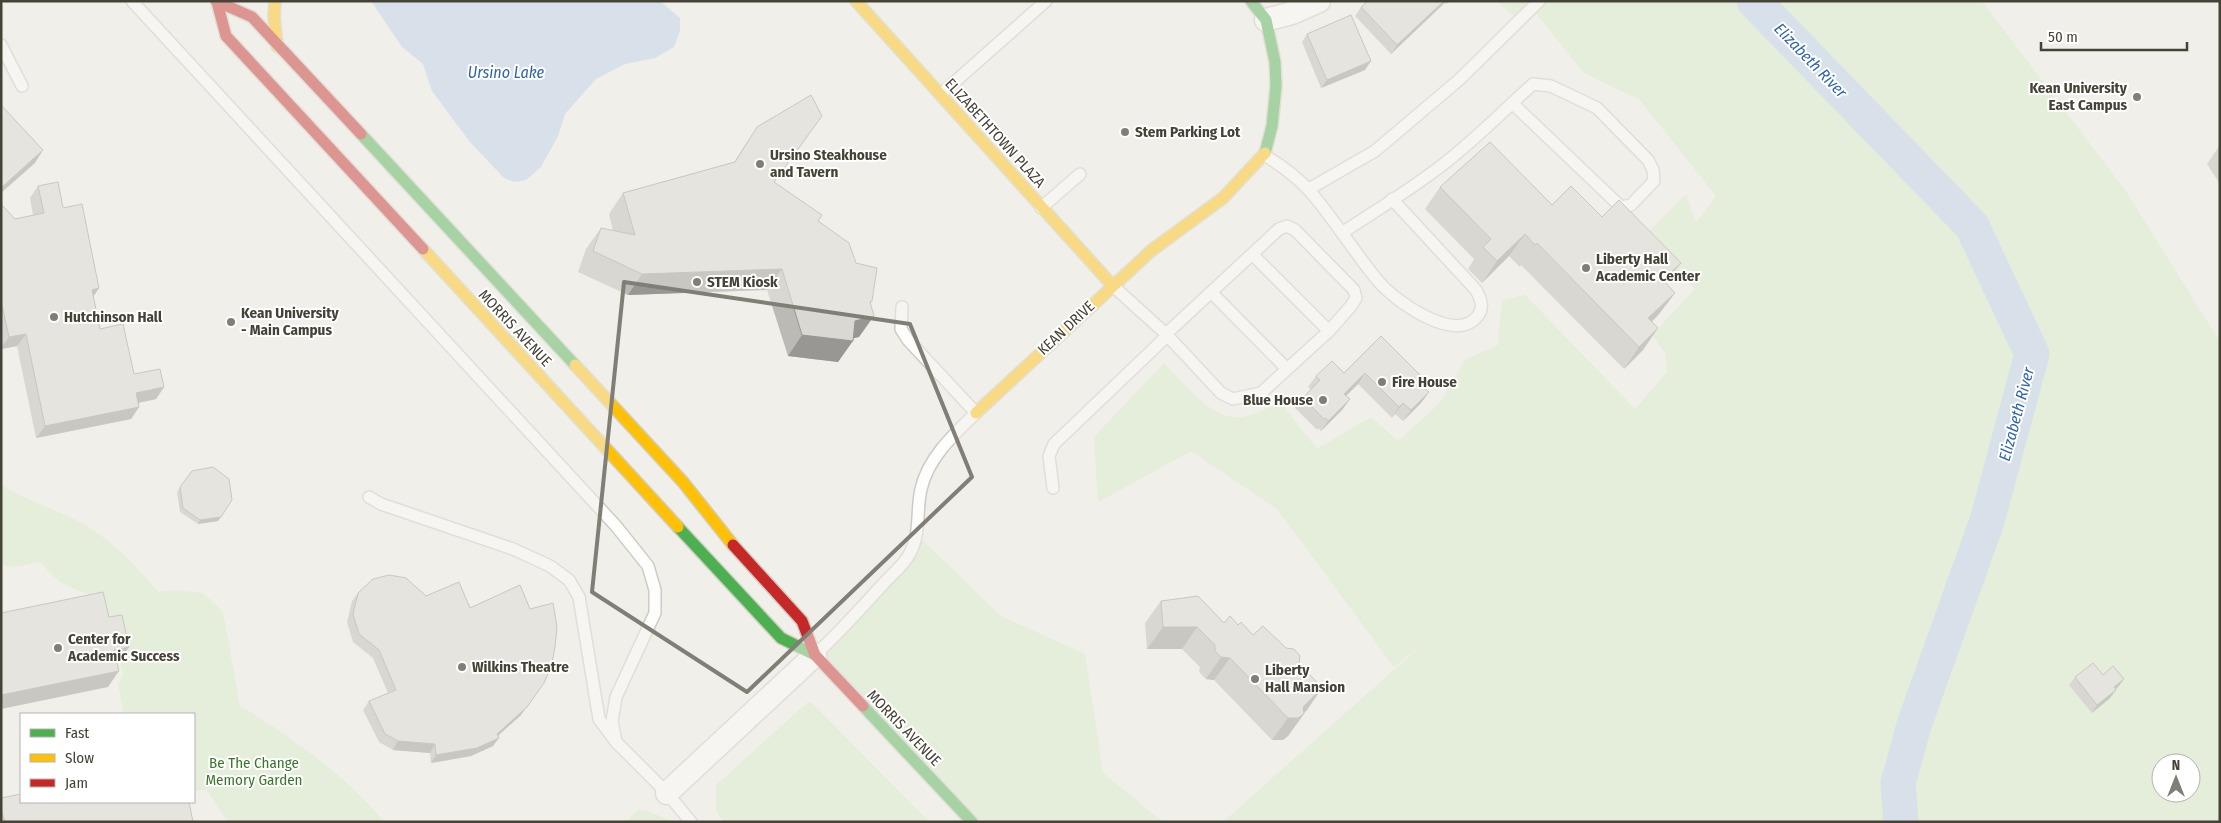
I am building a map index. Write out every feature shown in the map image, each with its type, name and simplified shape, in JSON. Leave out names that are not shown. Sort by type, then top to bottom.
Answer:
[{"type":"main road","points":[[275,1],[274,17],[277,46]]},
{"type":"main road","name":"ELIZABETHTOWN PLAZA","points":[[856,1],[1112,285]]},
{"type":"main road","name":"KEAN DRIVE","points":[[976,413],[1112,285],[1152,250],[1223,198],[1264,155],[1272,126],[1276,62],[1266,20],[1251,1]]},
{"type":"main road","name":"MORRIS AVENUE","points":[[217,2],[252,17],[683,482],[718,530],[802,621],[815,655]]},
{"type":"main road","name":"MORRIS AVENUE","points":[[217,2],[226,36],[232,44],[781,638],[815,655],[972,822]]},
{"type":"street","points":[[1266,20],[1292,13],[1319,1]]},
{"type":"street","points":[[667,793],[815,655]]},
{"type":"lane","points":[[132,1],[616,526],[648,566],[656,590],[656,613],[616,697],[612,721],[616,742]]},
{"type":"lane","points":[[941,94],[1046,1]]},
{"type":"lane","points":[[1309,189],[1375,152],[1460,79],[1539,1]]},
{"type":"lane","points":[[1,45],[22,86]]},
{"type":"lane","points":[[1342,233],[1441,166],[1533,84],[1551,86],[1597,108],[1648,160],[1653,170],[1654,181],[1631,205],[1621,207],[1512,103]]},
{"type":"lane","points":[[1264,155],[1280,165],[1309,189],[1380,284],[1407,305],[1437,322],[1453,325],[1467,323],[1476,318],[1481,311],[1482,300],[1476,290],[1392,199]]},
{"type":"lane","points":[[1041,208],[1080,174]]},
{"type":"lane","points":[[1053,488],[1049,456],[1054,444],[1166,335],[1211,292],[1279,229],[1287,226],[1295,230],[1354,290],[1356,298],[1329,331],[1261,393],[1233,399],[1221,393],[1166,335],[1112,285]]},
{"type":"lane","points":[[1252,254],[1329,331]]},
{"type":"lane","points":[[1211,292],[1287,369]]},
{"type":"lane","points":[[902,307],[902,329],[908,340],[976,413]]},
{"type":"lane","name":"KEAN DRIVE","points":[[815,655],[839,633],[910,554],[917,534],[921,490],[928,472],[937,455],[957,430],[976,413]]},
{"type":"lane","points":[[369,497],[381,504],[513,548],[550,566],[569,580],[578,597],[599,719],[616,742],[667,793],[691,822]]},
{"type":"highlighted area","points":[[624,282],[910,324],[972,477],[747,692],[592,592]]},
{"type":"green space","points":[[1497,1],[1982,1],[2127,193],[2220,342],[2220,822],[1223,822],[1432,636],[1394,667],[1277,509],[1191,451],[1098,502],[1094,437],[1164,363],[1199,399],[1220,413],[1232,417],[1243,417],[1257,413],[1280,402],[1317,449],[1371,417],[1398,441],[1439,404],[1465,360],[1498,345],[1502,300],[1525,295],[1635,409],[1667,372],[1665,353],[1652,335],[1695,289],[1645,236],[1686,194],[1696,223],[1716,196],[1640,100],[1584,73],[1532,8],[1519,21]]},
{"type":"green space","name":"Be The Change Memory Garden","points":[[1,485],[88,527],[126,556],[158,592],[175,590],[203,593],[223,612],[240,707],[284,734],[320,760],[353,789],[384,822],[228,822],[206,789],[195,792],[195,713],[124,713],[118,684],[123,675],[109,614],[105,607],[90,595],[61,582],[40,562],[14,567],[1,564]]},
{"type":"green space","points":[[917,535],[1001,616],[1085,654],[1103,773],[1163,822],[973,822],[815,655],[910,554]]},
{"type":"green space","points":[[808,702],[813,704],[929,822],[725,822],[716,812],[716,785]]},
{"type":"green space","points":[[638,810],[657,815],[668,820],[668,822],[626,822]]},
{"type":"water","name":"Ursino Lake","points":[[371,1],[660,1],[680,18],[680,31],[674,47],[655,58],[625,64],[596,79],[565,114],[558,136],[541,167],[526,180],[514,182],[504,178],[470,142],[432,91],[423,64],[402,47]]},
{"type":"building","points":[[1368,1],[1444,1],[1397,45],[1361,7]]},
{"type":"building","points":[[1351,15],[1371,61],[1327,80],[1307,34]]},
{"type":"building","points":[[811,95],[822,116],[774,182],[822,215],[818,221],[849,243],[856,263],[877,268],[872,301],[870,302],[874,316],[855,321],[853,341],[802,335],[782,269],[642,274],[593,251],[601,228],[635,235],[623,193],[735,162],[757,127]]},
{"type":"building","points":[[1,105],[43,150],[1,188]]},
{"type":"building","name":"Liberty Hall Academic Center","points":[[1490,142],[1552,205],[1571,186],[1602,217],[1619,200],[1681,263],[1663,280],[1675,293],[1648,318],[1658,328],[1639,347],[1537,243],[1535,245],[1525,234],[1497,261],[1483,247],[1491,239],[1440,187]]},
{"type":"building","name":"Hutchinson Hall","points":[[58,182],[63,208],[82,204],[99,288],[92,290],[100,329],[123,324],[134,374],[160,369],[164,387],[136,393],[139,407],[45,426],[26,334],[9,337],[1,301],[1,204],[15,219],[44,213],[38,186]]},
{"type":"building","points":[[1381,336],[1425,380],[1421,385],[1429,392],[1411,410],[1403,403],[1399,407],[1365,373],[1344,394],[1350,399],[1328,421],[1326,418],[1324,419],[1303,398],[1320,380],[1316,376],[1332,361],[1344,373]]},
{"type":"building","points":[[213,467],[229,479],[232,500],[221,517],[200,520],[183,508],[180,487],[192,471]]},
{"type":"building","name":"Wilkins Theatre","points":[[389,575],[406,578],[426,596],[459,582],[470,608],[520,585],[530,609],[553,603],[557,627],[551,667],[544,683],[527,707],[497,734],[499,738],[477,748],[436,755],[435,744],[398,741],[385,734],[369,701],[396,690],[379,650],[359,634],[353,614],[358,593],[373,579]]},
{"type":"building","name":"Center for Academic Success","points":[[103,592],[109,617],[122,615],[129,647],[114,650],[119,671],[1,695],[1,613]]},
{"type":"building","points":[[1198,596],[1224,623],[1230,616],[1238,625],[1241,622],[1253,635],[1263,626],[1286,648],[1294,649],[1300,656],[1299,663],[1322,688],[1303,707],[1304,714],[1298,718],[1288,718],[1230,658],[1221,657],[1215,651],[1215,645],[1197,627],[1163,627],[1161,601]]},
{"type":"building","points":[[2093,663],[2103,675],[2113,666],[2124,679],[2114,687],[2116,690],[2097,705],[2075,677]]},
{"type":"building","points":[[20,794],[20,803],[189,803],[193,822],[4,822],[1,798]]},
{"type":"waterway","name":"Elizabeth River","points":[[1754,1],[1972,226],[2032,354],[1987,521],[1914,725],[1898,784],[1901,822]]},
{"type":"traffic: fast","points":[[1251,1],[1266,20],[1275,62],[1276,86],[1272,126],[1265,153]]},
{"type":"traffic: fast","points":[[361,134],[575,365]]},
{"type":"traffic: fast","points":[[678,527],[781,638],[815,655]]},
{"type":"traffic: fast","points":[[863,706],[972,822]]},
{"type":"traffic: slow","points":[[275,1],[274,17],[277,46]]},
{"type":"traffic: slow","points":[[856,1],[1112,285]]},
{"type":"traffic: slow","points":[[976,413],[1152,250],[1223,198],[1265,153]]},
{"type":"traffic: slow","points":[[423,249],[678,527]]},
{"type":"traffic: slow","points":[[575,365],[683,482],[733,545]]},
{"type":"traffic: jam","points":[[216,1],[252,17],[361,134]]},
{"type":"traffic: jam","points":[[217,2],[226,36],[423,249]]},
{"type":"traffic: jam","points":[[733,545],[802,621],[815,655],[863,706]]},
{"type":"place","name":"Kean University East Campus","points":[[2137,97]]},
{"type":"place","name":"Stem Parking Lot","points":[[1125,132]]},
{"type":"place","name":"Ursino Steakhouse and Tavern","points":[[760,164]]},
{"type":"place","name":"Liberty Hall Academic Center","points":[[1586,268]]},
{"type":"place","name":"STEM Kiosk","points":[[697,282]]},
{"type":"place","name":"Hutchinson Hall","points":[[54,317]]},
{"type":"place","name":"Kean University - Main Campus","points":[[231,322]]},
{"type":"place","name":"Fire House","points":[[1382,382]]},
{"type":"place","name":"Blue House","points":[[1323,400]]},
{"type":"place","name":"Center for Academic Success","points":[[58,648]]},
{"type":"place","name":"Wilkins Theatre","points":[[462,667]]},
{"type":"place","name":"Liberty Hall Mansion","points":[[1255,679]]}]
